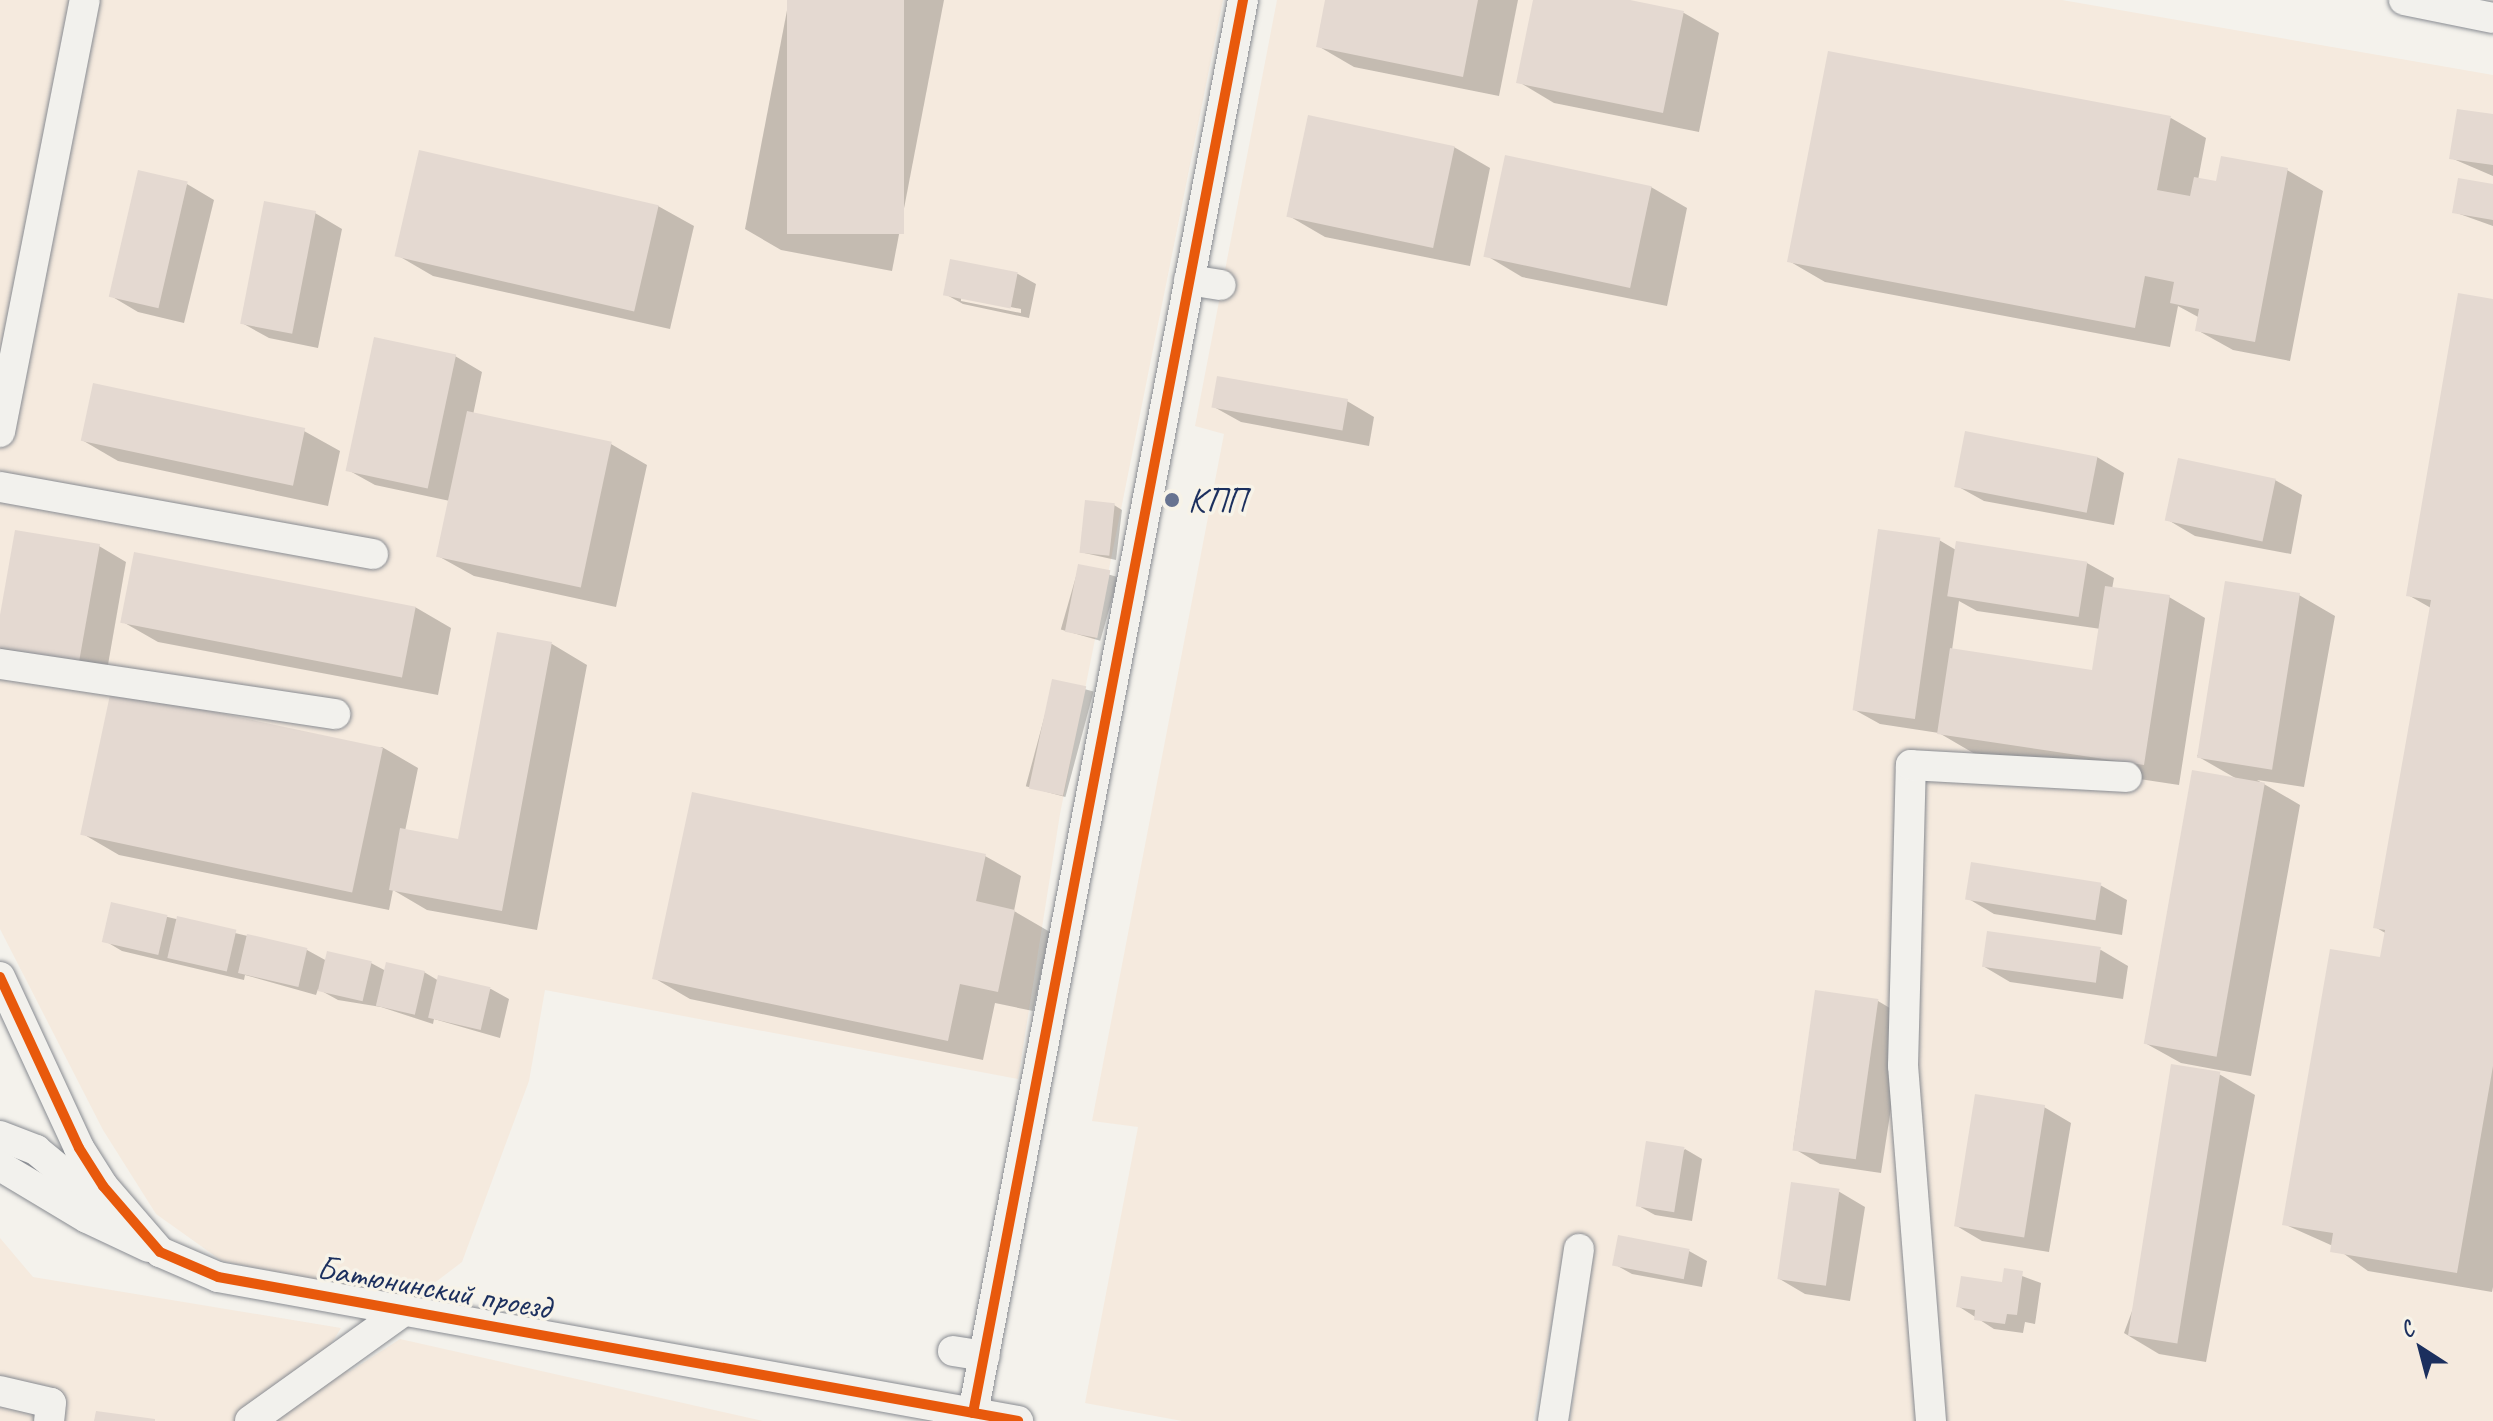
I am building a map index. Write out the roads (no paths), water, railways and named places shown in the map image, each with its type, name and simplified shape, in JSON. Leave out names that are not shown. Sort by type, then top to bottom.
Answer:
[{"type":"street","points":[[0,432],[85,0]]},
{"type":"street","points":[[973,1413],[1243,0]]},
{"type":"street","points":[[2404,0],[2493,18]]},
{"type":"street","points":[[1189,280],[1221,285]]},
{"type":"street","points":[[0,487],[373,554]]},
{"type":"street","points":[[0,664],[335,714]]},
{"type":"street","points":[[1931,1421],[1903,1066],[1911,765],[2127,777]]},
{"type":"street","name":"Батюнинский проезд","points":[[0,977],[79,1148],[103,1186],[160,1252],[218,1277],[405,1310],[932,1413],[973,1413],[1018,1421]]},
{"type":"street","points":[[0,1136],[36,1150],[160,1252]]},
{"type":"street","points":[[0,1166],[87,1218],[160,1252]]},
{"type":"street","points":[[1553,1421],[1579,1249]]},
{"type":"street","points":[[250,1421],[405,1310]]},
{"type":"street","points":[[953,1351],[985,1356]]},
{"type":"street","points":[[0,1391],[51,1403],[49,1421]]},
{"type":"place","name":"КПП","points":[[1172,500]]}]
